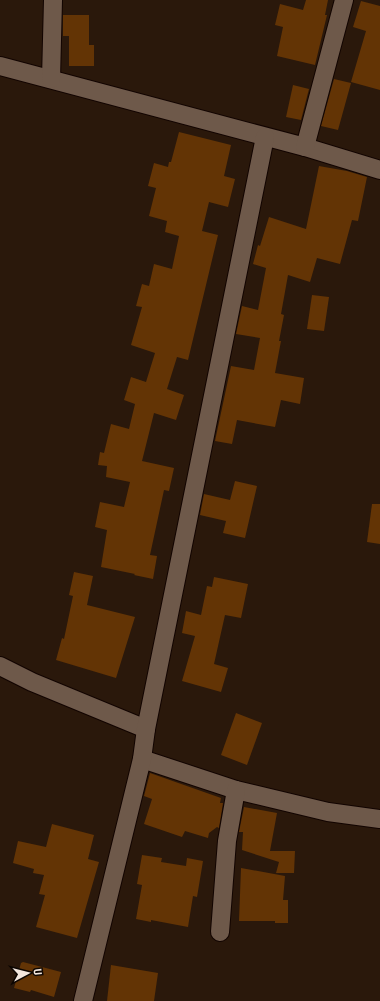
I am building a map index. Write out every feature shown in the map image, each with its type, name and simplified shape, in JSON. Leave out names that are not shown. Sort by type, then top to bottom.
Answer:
[{"type":"street","points":[[51,79],[53,0]]},
{"type":"street","points":[[305,147],[344,0]]},
{"type":"street","points":[[0,66],[305,147],[380,170]]},
{"type":"street","points":[[83,1001],[142,759],[146,729],[265,137]]},
{"type":"street","points":[[0,666],[32,682],[146,729]]},
{"type":"street","points":[[142,759],[236,790],[328,812],[380,819]]},
{"type":"street","points":[[220,932],[227,841],[236,790]]},
{"type":"building","points":[[306,0],[328,0],[325,15],[327,15],[315,65],[277,56],[283,27],[275,25],[280,4],[303,10]]},
{"type":"building","points":[[361,1],[380,6],[380,90],[351,82],[366,31],[353,27]]},
{"type":"building","points":[[63,15],[89,15],[89,45],[94,45],[94,66],[69,66],[69,36],[63,36]]},
{"type":"building","points":[[334,79],[351,83],[338,130],[321,126]]},
{"type":"building","points":[[293,85],[309,89],[301,120],[286,117]]},
{"type":"building","points":[[179,132],[231,145],[224,176],[235,179],[228,207],[209,202],[202,231],[218,235],[188,360],[177,357],[167,389],[184,395],[176,420],[154,413],[142,461],[174,468],[169,491],[164,490],[150,555],[157,556],[153,579],[101,567],[107,530],[95,527],[100,502],[124,507],[130,482],[106,477],[107,466],[98,465],[100,452],[104,453],[111,424],[129,429],[135,404],[124,400],[131,377],[146,382],[155,353],[131,345],[142,307],[136,306],[142,284],[149,286],[154,264],[172,269],[179,236],[165,232],[167,221],[149,216],[156,188],[148,186],[154,163],[168,167],[169,162],[171,162]]},
{"type":"building","points":[[319,166],[347,171],[367,177],[358,221],[352,220],[340,264],[317,258],[310,282],[288,275],[281,314],[284,315],[275,373],[304,378],[300,404],[281,400],[275,427],[237,420],[232,444],[215,441],[231,366],[254,370],[260,338],[236,334],[242,306],[258,310],[266,268],[253,264],[258,245],[260,246],[269,217],[306,229]]},
{"type":"building","points":[[312,295],[329,297],[324,331],[307,329]]},
{"type":"building","points":[[235,481],[257,486],[245,538],[223,533],[226,521],[200,515],[204,494],[230,500]]},
{"type":"building","points":[[372,504],[380,504],[380,544],[367,542]]},
{"type":"building","points":[[74,572],[93,576],[87,605],[135,617],[116,678],[56,660],[62,638],[64,639],[73,596],[69,595]]},
{"type":"building","points":[[214,577],[248,584],[241,618],[225,615],[214,664],[228,668],[221,692],[182,681],[195,636],[182,633],[186,611],[201,615],[207,586],[212,587]]},
{"type":"building","points":[[236,713],[262,723],[247,765],[221,755]]},
{"type":"building","points":[[150,773],[221,798],[220,803],[223,803],[219,828],[217,827],[209,833],[208,838],[185,831],[182,837],[144,824],[152,799],[144,796]]},
{"type":"building","points":[[244,807],[277,813],[270,851],[295,851],[294,873],[276,873],[279,862],[242,850],[243,832],[239,832]]},
{"type":"building","points":[[52,824],[94,835],[88,859],[99,862],[77,938],[36,927],[45,895],[39,894],[44,875],[33,873],[34,869],[13,863],[18,841],[46,847]]},
{"type":"building","points":[[142,855],[162,858],[161,862],[186,866],[187,858],[203,861],[197,897],[193,896],[188,927],[151,920],[151,922],[136,919],[142,885],[137,884]]},
{"type":"building","points":[[241,868],[285,876],[283,900],[288,900],[288,923],[275,923],[275,921],[239,921]]},
{"type":"building","points":[[23,962],[61,972],[54,997],[31,990],[30,992],[14,988],[21,963]]},
{"type":"building","points":[[111,965],[158,973],[154,1001],[107,1001]]}]
